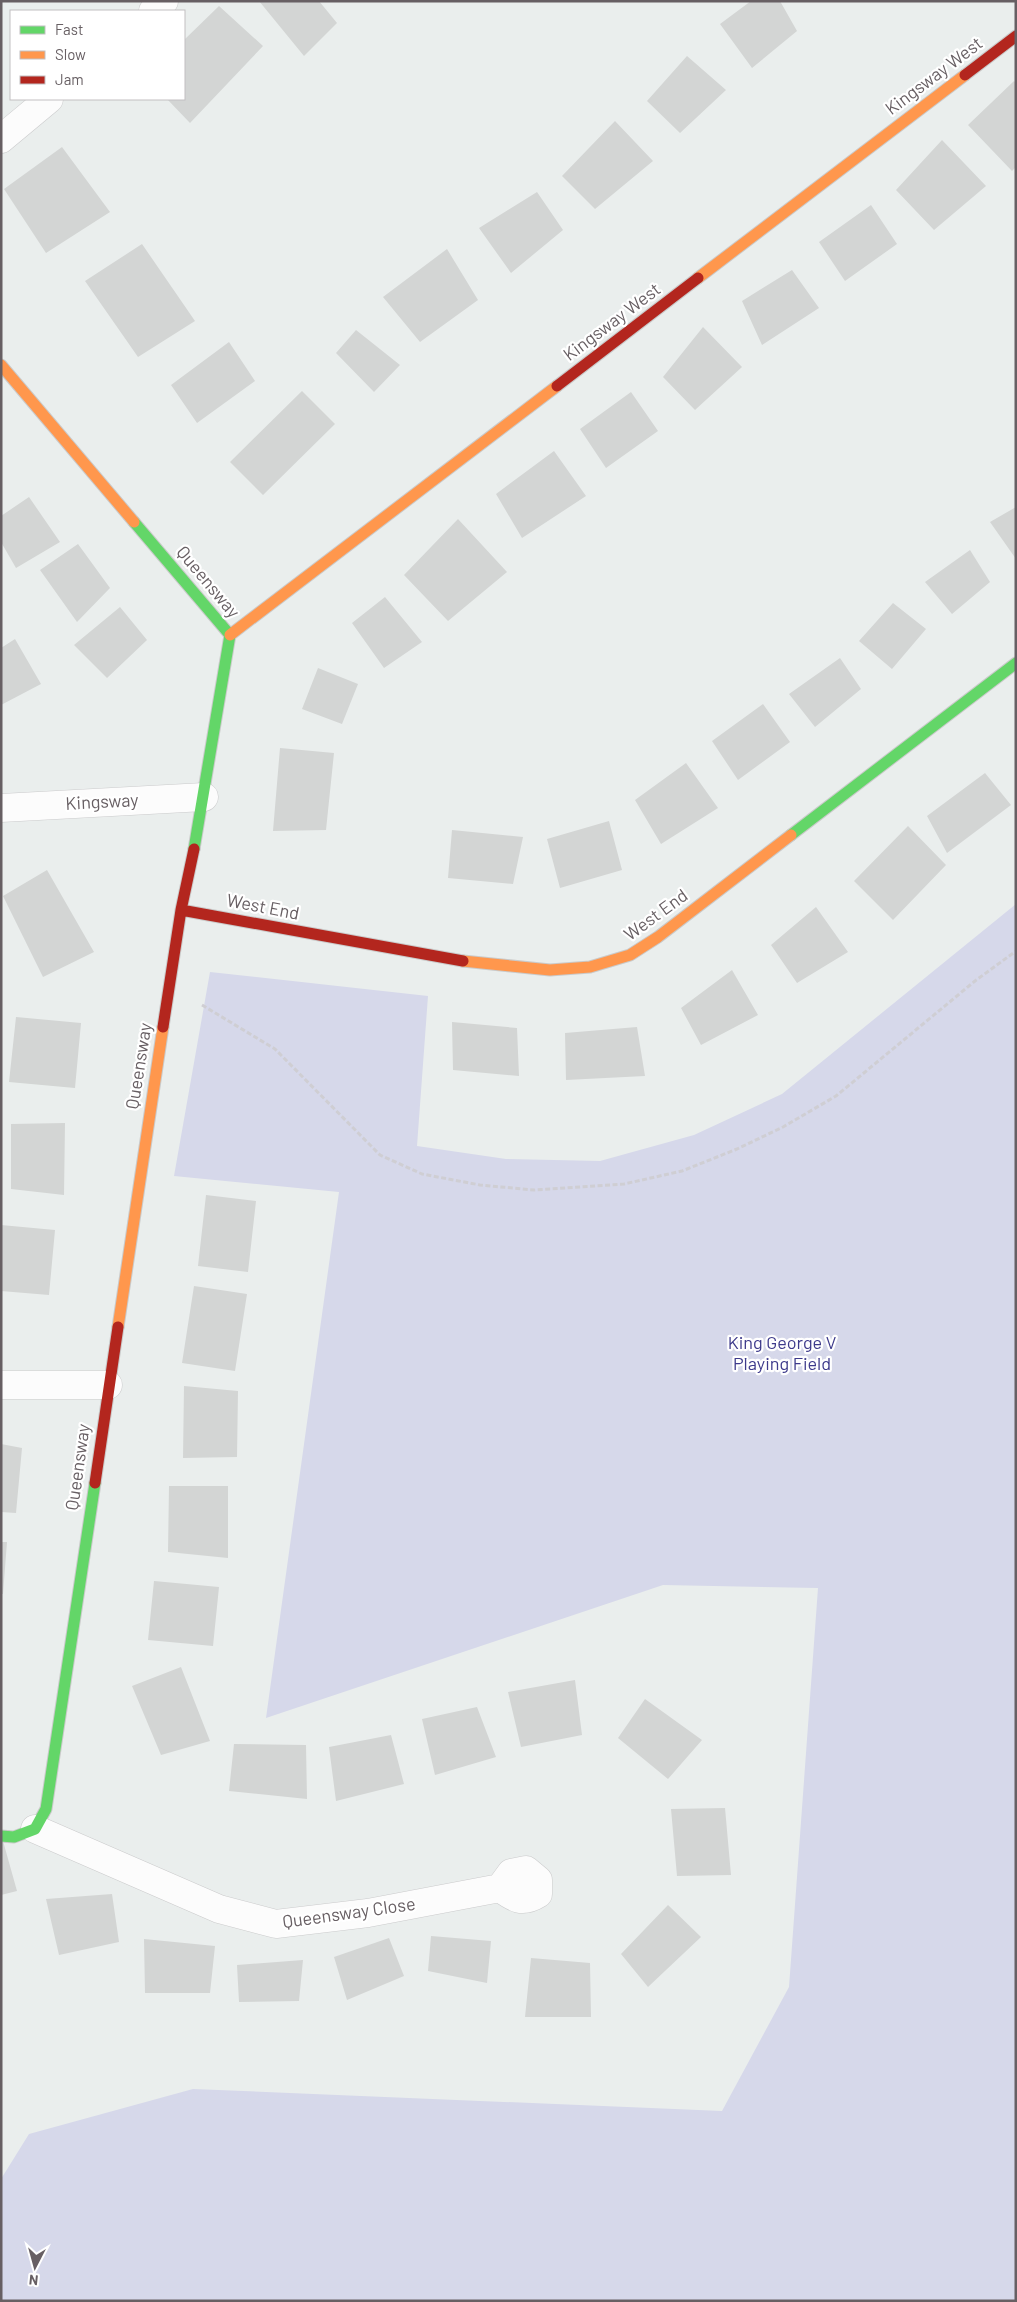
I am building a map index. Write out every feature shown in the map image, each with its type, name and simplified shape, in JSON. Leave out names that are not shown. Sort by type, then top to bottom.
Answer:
[{"type":"street","points":[[154,10],[164,1]]},
{"type":"street","name":"Kingsway West","points":[[230,635],[1016,36]]},
{"type":"street","points":[[1,139],[48,100]]},
{"type":"street","name":"Queensway","points":[[1,365],[230,635],[204,797],[181,910],[108,1385],[46,1809],[24,1833]]},
{"type":"street","name":"West End","points":[[181,910],[442,959],[550,970],[590,967],[630,955],[658,937],[1016,662]]},
{"type":"street","name":"Kingsway","points":[[1,808],[204,797]]},
{"type":"street","points":[[1,1385],[108,1385]]},
{"type":"street","points":[[1,1836],[24,1833]]},
{"type":"street","name":"Queensway Close","points":[[24,1833],[219,1909],[276,1924],[368,1913],[500,1888]]},
{"type":"path","points":[[170,985],[276,1048],[380,1155],[422,1174],[480,1185],[534,1190],[624,1184],[682,1171],[783,1127],[836,1096],[975,981],[1016,951]]},
{"type":"green space","name":"King George V Playing Field","points":[[1016,904],[1016,2301],[1,2301],[1,2179],[29,2134],[193,2089],[722,2111],[789,1987],[818,1588],[663,1585],[266,1718],[339,1192],[174,1176],[210,972],[428,996],[417,1146],[506,1159],[600,1161],[694,1135],[782,1094]]},
{"type":"building","points":[[259,1],[319,1],[337,23],[304,56]]},
{"type":"building","points":[[751,1],[780,1],[797,31],[752,68],[720,24]]},
{"type":"building","points":[[219,6],[263,46],[190,123],[168,100],[185,100],[185,39]]},
{"type":"building","points":[[687,56],[726,90],[680,133],[647,101]]},
{"type":"building","points":[[1014,81],[1016,83],[1016,167],[1012,171],[968,125]]},
{"type":"building","points":[[615,121],[653,161],[595,209],[562,176]]},
{"type":"building","points":[[942,140],[986,186],[934,230],[896,190]]},
{"type":"building","points":[[62,147],[110,212],[46,253],[4,189]]},
{"type":"building","points":[[537,192],[563,230],[511,273],[479,228]]},
{"type":"building","points":[[871,205],[897,244],[845,281],[819,242]]},
{"type":"building","points":[[142,244],[195,321],[138,357],[85,281]]},
{"type":"building","points":[[447,249],[478,300],[420,342],[383,297]]},
{"type":"building","points":[[792,270],[819,308],[762,345],[742,301]]},
{"type":"building","points":[[703,327],[742,367],[695,410],[663,377]]},
{"type":"building","points":[[356,330],[400,365],[374,392],[336,353]]},
{"type":"building","points":[[229,342],[255,381],[197,423],[171,385]]},
{"type":"building","points":[[302,391],[335,424],[263,495],[230,462]]},
{"type":"building","points":[[631,392],[658,431],[606,468],[580,429]]},
{"type":"building","points":[[554,451],[586,496],[522,538],[496,494]]},
{"type":"building","points":[[29,497],[60,542],[16,568],[1,542],[1,516]]},
{"type":"building","points":[[1016,507],[1016,559],[990,522]]},
{"type":"building","points":[[458,519],[507,572],[448,621],[404,575]]},
{"type":"building","points":[[78,544],[110,588],[77,622],[40,570]]},
{"type":"building","points":[[970,550],[990,582],[952,614],[925,582]]},
{"type":"building","points":[[385,597],[422,642],[384,668],[352,623]]},
{"type":"building","points":[[893,603],[926,629],[892,669],[859,641]]},
{"type":"building","points":[[120,607],[147,640],[107,678],[74,645]]},
{"type":"building","points":[[15,639],[41,684],[1,705],[1,648]]},
{"type":"building","points":[[840,658],[861,689],[815,727],[789,694]]},
{"type":"building","points":[[318,668],[358,684],[342,724],[302,709]]},
{"type":"building","points":[[763,704],[790,742],[738,780],[712,741]]},
{"type":"building","points":[[280,748],[334,753],[326,830],[273,831]]},
{"type":"building","points":[[686,763],[718,808],[661,844],[635,800]]},
{"type":"building","points":[[985,773],[1011,805],[947,853],[927,816]]},
{"type":"building","points":[[609,821],[622,870],[560,888],[547,839]]},
{"type":"building","points":[[908,826],[946,865],[893,920],[854,881]]},
{"type":"building","points":[[452,830],[523,837],[513,884],[448,878]]},
{"type":"building","points":[[47,870],[94,952],[43,977],[3,896]]},
{"type":"building","points":[[816,907],[848,952],[797,983],[771,945]]},
{"type":"building","points":[[732,970],[758,1015],[701,1045],[681,1008]]},
{"type":"building","points":[[16,1017],[81,1023],[75,1088],[9,1082]]},
{"type":"building","points":[[452,1022],[517,1028],[519,1076],[453,1070]]},
{"type":"building","points":[[637,1027],[645,1076],[566,1080],[565,1033]]},
{"type":"building","points":[[65,1123],[64,1195],[11,1189],[11,1124]]},
{"type":"building","points":[[206,1195],[256,1201],[248,1272],[198,1266]]},
{"type":"building","points":[[1,1225],[55,1230],[49,1295],[1,1291]]},
{"type":"building","points":[[194,1286],[247,1294],[235,1371],[182,1363]]},
{"type":"building","points":[[184,1386],[238,1391],[237,1457],[183,1458]]},
{"type":"building","points":[[1,1444],[22,1448],[16,1513],[1,1512]]},
{"type":"building","points":[[169,1486],[228,1486],[228,1558],[168,1552]]},
{"type":"building","points":[[1,1542],[7,1542],[3,1594],[1,1594]]},
{"type":"building","points":[[154,1581],[219,1587],[213,1646],[148,1640]]},
{"type":"building","points":[[181,1667],[210,1741],[161,1755],[132,1686]]},
{"type":"building","points":[[575,1680],[582,1735],[521,1747],[508,1692]]},
{"type":"building","points":[[645,1699],[702,1740],[668,1779],[618,1738]]},
{"type":"building","points":[[477,1707],[496,1757],[435,1775],[422,1719]]},
{"type":"building","points":[[391,1735],[404,1784],[336,1801],[329,1747]]},
{"type":"building","points":[[234,1744],[306,1745],[307,1799],[229,1791]]},
{"type":"building","points":[[725,1808],[731,1875],[677,1876],[671,1809]]},
{"type":"building","points":[[3,1841],[17,1891],[1,1895],[1,1842]]},
{"type":"building","points":[[112,1894],[119,1942],[59,1955],[46,1899]]},
{"type":"building","points":[[668,1905],[701,1937],[648,1987],[621,1954]]},
{"type":"building","points":[[431,1936],[491,1941],[487,1983],[428,1971]]},
{"type":"building","points":[[389,1938],[404,1976],[347,2000],[334,1957]]},
{"type":"building","points":[[144,1939],[215,1946],[210,1993],[145,1993]]},
{"type":"building","points":[[531,1958],[590,1963],[591,2017],[525,2017]]},
{"type":"building","points":[[303,1960],[299,2001],[239,2002],[237,1965]]},
{"type":"traffic: fast","points":[[134,522],[230,635],[194,849]]},
{"type":"traffic: fast","points":[[791,835],[1016,663]]},
{"type":"traffic: fast","points":[[1,1836],[14,1837],[35,1829],[46,1809],[95,1483]]},
{"type":"traffic: slow","points":[[698,278],[965,75]]},
{"type":"traffic: slow","points":[[1,365],[134,522]]},
{"type":"traffic: slow","points":[[230,635],[557,386]]},
{"type":"traffic: slow","points":[[463,961],[550,970],[590,967],[630,955],[658,937],[791,835]]},
{"type":"traffic: slow","points":[[118,1327],[163,1027]]},
{"type":"traffic: jam","points":[[965,75],[1016,36]]},
{"type":"traffic: jam","points":[[557,386],[698,278]]},
{"type":"traffic: jam","points":[[163,1027],[181,910],[194,849]]},
{"type":"traffic: jam","points":[[181,910],[463,961]]},
{"type":"traffic: jam","points":[[95,1483],[118,1327]]}]
